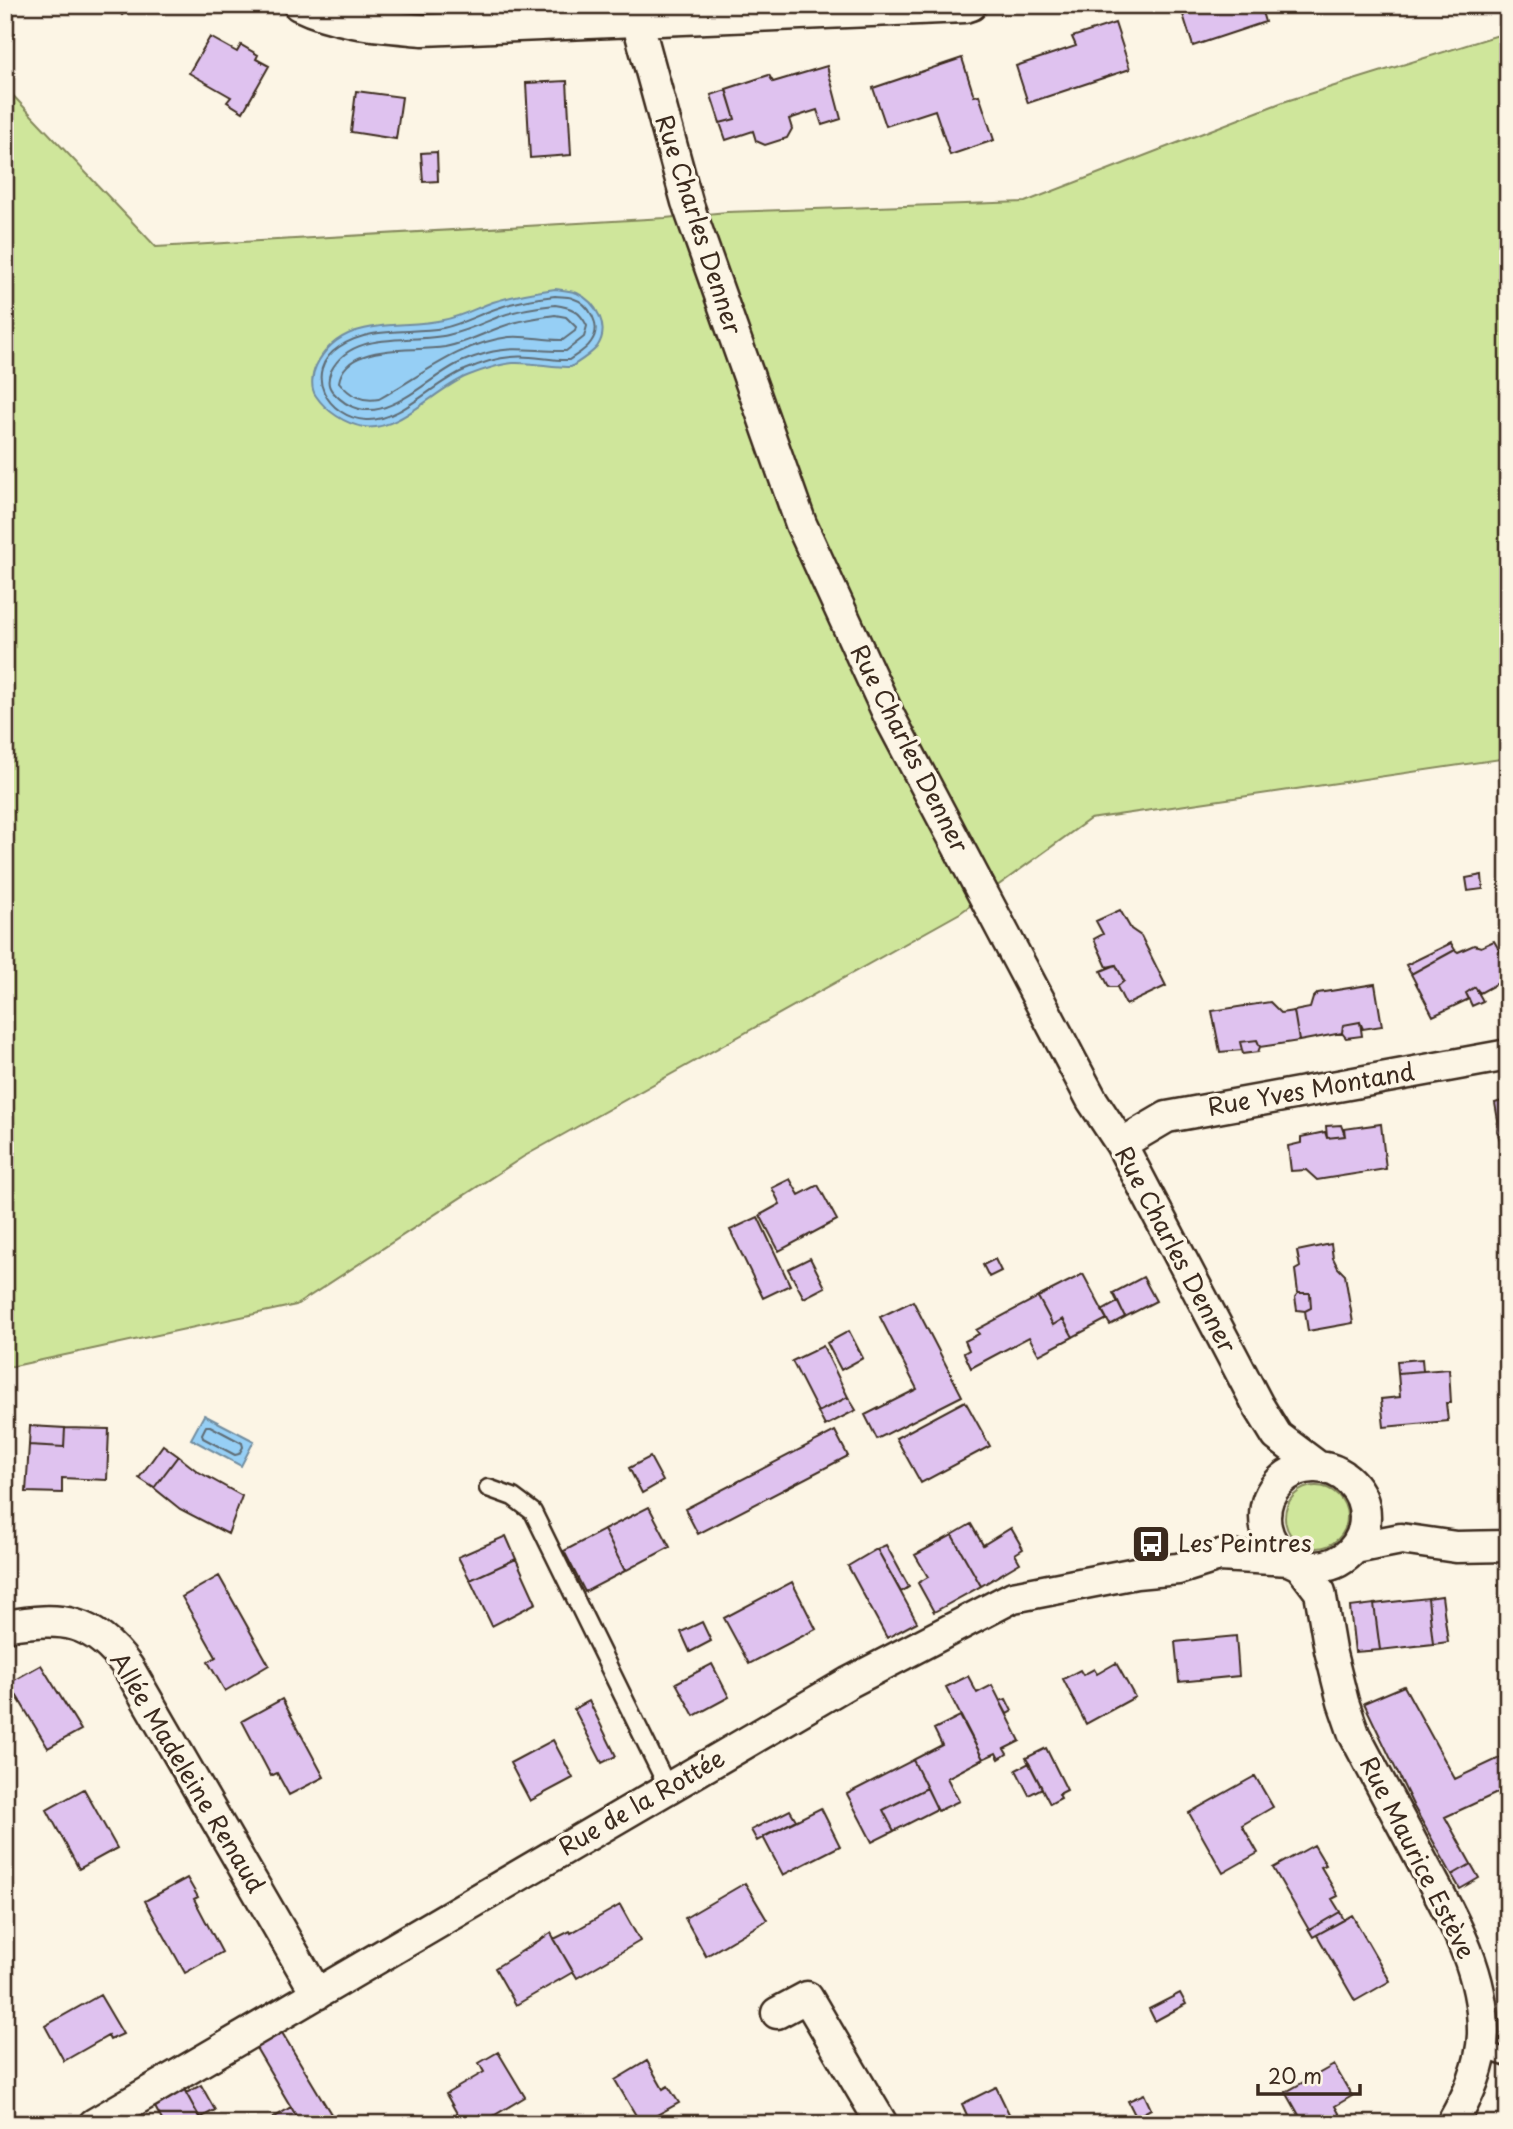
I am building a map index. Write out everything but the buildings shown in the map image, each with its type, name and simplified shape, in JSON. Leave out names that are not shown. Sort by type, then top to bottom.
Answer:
[{"type":"street","points":[[299,5],[319,15],[358,23],[423,30],[635,14],[951,8],[971,5]]},
{"type":"street","name":"Rue Charles Denner","points":[[635,14],[687,202],[801,524],[890,718],[1092,1100],[1121,1144],[1258,1405],[1277,1436],[1317,1466]]},
{"type":"street","name":"Rue Yves Montand","points":[[1121,1144],[1167,1117],[1508,1055]]},
{"type":"street","points":[[1277,1436],[1266,1525],[1270,1539],[1279,1551],[1294,1562],[1312,1567],[1327,1565],[1348,1554],[1401,1539],[1456,1547],[1508,1546]]},
{"type":"street","points":[[1270,1499],[1287,1475],[1301,1468],[1317,1466],[1334,1470],[1348,1479],[1359,1492],[1365,1508],[1366,1522],[1362,1536],[1320,1592]]},
{"type":"street","name":"Rue de la Rottée","points":[[1219,1556],[1270,1499]]},
{"type":"street","points":[[1365,1508],[1401,1539]]},
{"type":"street","name":"Rue de la Rottée","points":[[94,2124],[848,1683],[1013,1597],[1136,1573],[1178,1569],[1219,1556],[1294,1562]]},
{"type":"street","name":"Rue Maurice Estève","points":[[1294,1562],[1320,1592],[1330,1650],[1354,1734],[1449,1911],[1470,1956],[1481,1997],[1483,2035],[1494,2053],[1479,2062],[1468,2096],[1452,2124]]},
{"type":"street","name":"Allée Madeleine Renaud","points":[[7,1627],[46,1621],[73,1624],[96,1632],[113,1646],[128,1667],[317,1994]]},
{"type":"street","points":[[777,2013],[807,1997],[882,2124]]},
{"type":"lane","points":[[488,1488],[513,1497],[533,1512],[668,1788]]},
{"type":"green space","points":[[1508,32],[1508,758],[1090,819],[960,913],[523,1157],[296,1305],[5,1368],[5,87],[156,247],[665,218],[727,212],[1025,202],[1283,102]]},
{"type":"green space","points":[[1316,1486],[1338,1495],[1347,1517],[1338,1539],[1316,1548],[1294,1539],[1285,1517],[1294,1495]]},
{"type":"water","points":[[555,289],[574,292],[584,297],[595,309],[602,323],[601,339],[597,347],[571,367],[520,363],[489,368],[455,382],[403,416],[377,427],[364,427],[343,420],[325,407],[314,393],[312,385],[316,366],[340,338],[355,331],[450,319],[501,300]]},
{"type":"water","points":[[204,1415],[254,1441],[241,1466],[191,1439]]},
{"type":"place","name":"Les Peintres","points":[[1151,1544]]}]
